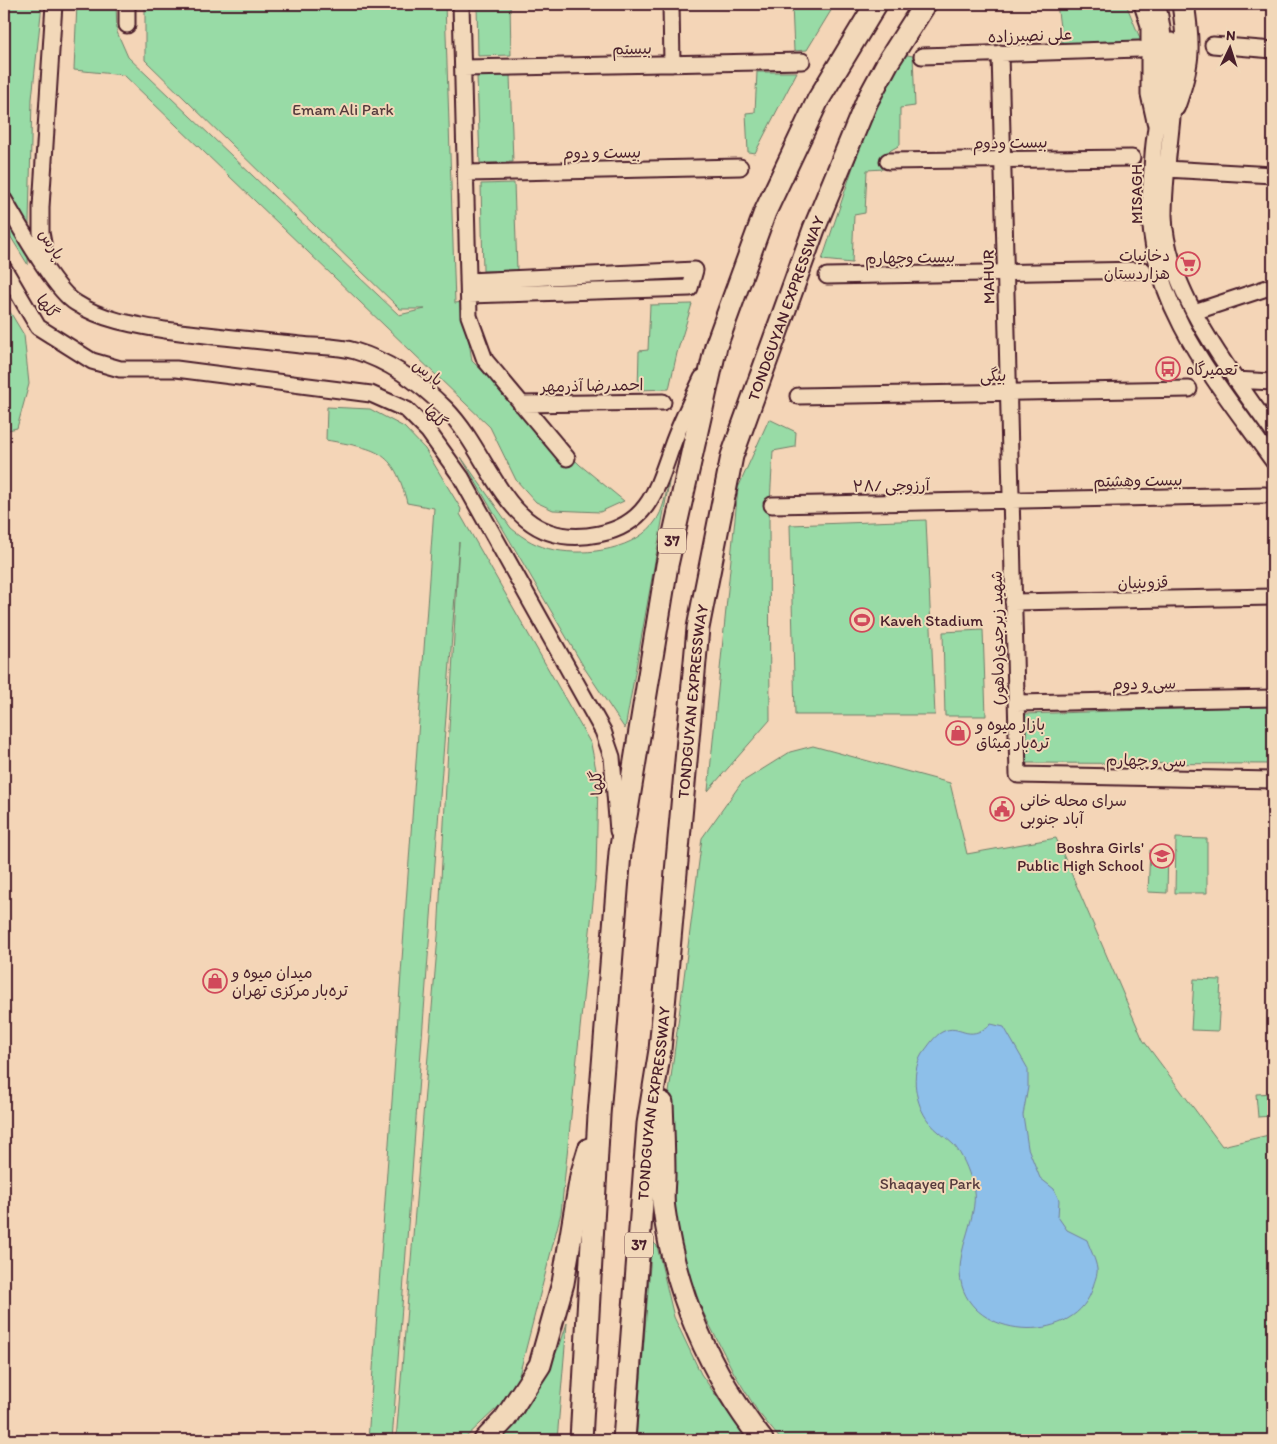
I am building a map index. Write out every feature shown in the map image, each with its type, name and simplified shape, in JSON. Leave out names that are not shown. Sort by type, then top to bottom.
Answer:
[{"type":"highway","name":"37","points":[[582,1440],[599,1115],[620,853],[667,565],[716,346],[765,212],[818,100],[876,4]]},
{"type":"highway","name":"TONDGUYAN EXPRESSWAY","points":[[624,1440],[648,1124],[660,1050],[698,628],[732,456],[814,229],[867,101],[888,62],[925,4]]},
{"type":"highway","points":[[1158,121],[1152,94],[1152,25],[1163,6],[1188,43],[1185,75],[1174,106]]},
{"type":"highway","points":[[660,1050],[664,1208],[674,1263],[700,1340],[732,1398],[762,1440]]},
{"type":"highway","points":[[485,1440],[505,1419],[540,1365],[563,1283],[581,1176],[599,1115]]},
{"type":"street","name":"پارس","points":[[45,254],[41,232],[41,207],[54,4]]},
{"type":"street","points":[[127,4],[127,25]]},
{"type":"street","points":[[461,4],[469,316],[485,360],[567,458]]},
{"type":"street","points":[[671,4],[672,64]]},
{"type":"street","points":[[1213,45],[1273,50]]},
{"type":"street","name":"علی نصیرزاده","points":[[922,56],[1139,49]]},
{"type":"street","name":"MAHUR","points":[[1000,53],[1011,500]]},
{"type":"street","name":"بیستم","points":[[463,68],[802,62]]},
{"type":"street","name":"MISAGH","points":[[1174,106],[1166,169],[1164,217],[1168,246],[1180,283],[1194,312],[1235,380],[1273,432]]},
{"type":"street","name":"MISAGH","points":[[1158,121],[1150,208],[1156,258],[1164,287],[1175,315],[1198,357],[1273,461]]},
{"type":"street","name":"بیست ودوم","points":[[888,161],[1132,158]]},
{"type":"street","name":"بیست و دوم","points":[[466,173],[740,166]]},
{"type":"street","points":[[1166,169],[1273,174]]},
{"type":"street","name":"پارس","points":[[4,200],[58,288],[75,303],[98,314],[127,324],[191,334],[355,351],[390,366],[413,380],[446,409],[473,444],[510,505],[537,528],[553,534],[597,534],[615,530],[642,513],[652,500],[672,445],[716,346]]},
{"type":"street","name":"گلها","points":[[4,269],[38,326],[92,361],[120,369],[176,369],[371,394],[406,410],[428,430],[461,478],[603,731],[612,757],[620,853]]},
{"type":"street","points":[[469,288],[695,270],[690,288]]},
{"type":"street","name":"بیست وچهارم","points":[[827,276],[1143,270]]},
{"type":"street","points":[[1194,312],[1273,286]]},
{"type":"street","points":[[1235,380],[1273,382]]},
{"type":"street","name":"بیگی","points":[[798,396],[1189,389]]},
{"type":"street","name":"احمدرضا آذرمهر","points":[[521,404],[663,402]]},
{"type":"street","name":"بیست وهشتم","points":[[1011,500],[1265,495]]},
{"type":"street","name":"آرزوجی /۲۸","points":[[772,505],[1011,500]]},
{"type":"street","name":"شهید زبرجدی(ماهور)","points":[[1011,500],[1018,775]]},
{"type":"street","name":"قزوینیان","points":[[1014,602],[1273,597]]},
{"type":"street","name":"سی و دوم","points":[[1016,703],[1273,698]]},
{"type":"street","name":"سی و چهارم","points":[[1018,775],[1273,780]]},
{"type":"green space","points":[[4,4],[42,4],[32,99],[28,265],[4,226]]},
{"type":"green space","name":"Emam Ali Park","points":[[77,4],[116,4],[117,32],[128,57],[399,315],[425,309],[400,309],[145,60],[145,4],[445,4],[455,303],[463,302],[472,361],[580,465],[624,501],[600,512],[553,510],[536,502],[516,480],[490,427],[124,75],[74,70]]},
{"type":"green space","points":[[477,4],[510,4],[511,55],[478,56]]},
{"type":"green space","points":[[835,4],[807,50],[794,51],[792,5]]},
{"type":"green space","points":[[1057,4],[1126,4],[1142,43],[1062,43]]},
{"type":"green space","points":[[902,54],[913,56],[915,106],[900,108],[900,145],[886,153],[884,169],[867,170],[865,213],[854,215],[852,263],[822,260],[869,119]]},
{"type":"green space","points":[[757,72],[797,72],[755,153],[748,152],[746,113],[755,112]]},
{"type":"green space","points":[[510,75],[513,162],[480,163],[477,76]]},
{"type":"green space","points":[[514,183],[517,270],[483,271],[481,184]]},
{"type":"green space","points":[[4,302],[24,335],[29,384],[17,428],[4,431]]},
{"type":"green space","points":[[692,304],[677,353],[669,389],[638,390],[639,351],[648,350],[650,305]]},
{"type":"green space","points":[[327,407],[370,409],[404,427],[425,449],[461,509],[460,514],[591,744],[598,780],[596,873],[561,1213],[515,1391],[463,1440],[396,1440],[438,936],[459,542],[392,1440],[368,1440],[434,508],[407,503],[396,472],[389,462],[380,455],[358,446],[326,440]]},
{"type":"green space","points":[[769,419],[796,432],[795,447],[773,451],[769,520],[770,720],[708,791],[738,488]]},
{"type":"green space","points":[[675,449],[625,729],[585,669],[461,457],[511,528],[516,532],[543,547],[568,552],[582,552],[596,551],[624,544],[637,538],[648,529],[657,519],[663,504]]},
{"type":"green space","name":"Kaveh Stadium","points":[[926,520],[935,715],[795,715],[790,525]]},
{"type":"green space","points":[[983,630],[986,716],[945,716],[943,632]]},
{"type":"green space","points":[[1273,706],[1273,764],[1024,763],[1024,714]]},
{"type":"green space","name":"Shaqayeq Park","points":[[813,746],[950,783],[967,854],[1056,838],[1143,1040],[1222,1146],[1273,1134],[1273,1440],[781,1440],[758,1412],[734,1373],[678,1263],[669,1093],[702,838],[742,782],[790,752]]},
{"type":"green space","points":[[1176,838],[1207,839],[1207,893],[1175,893]]},
{"type":"green space","points":[[1270,846],[1273,846],[1273,894],[1268,894]]},
{"type":"green space","points":[[1150,850],[1168,851],[1167,893],[1148,892]]},
{"type":"green space","points":[[1194,979],[1221,980],[1218,1031],[1191,1030]]},
{"type":"green space","points":[[1273,1093],[1273,1116],[1258,1117],[1256,1094]]},
{"type":"green space","points":[[652,1241],[657,1246],[674,1317],[701,1374],[747,1440],[636,1440]]},
{"type":"green space","points":[[567,1323],[557,1440],[498,1440],[523,1414],[560,1345]]},
{"type":"water","points":[[991,1024],[1004,1027],[1028,1069],[1028,1087],[1023,1115],[1028,1148],[1040,1178],[1054,1189],[1059,1200],[1058,1217],[1067,1230],[1087,1240],[1096,1266],[1097,1273],[1093,1287],[1083,1306],[1068,1319],[1049,1326],[1028,1328],[1006,1326],[987,1317],[972,1304],[962,1286],[960,1273],[961,1259],[974,1207],[972,1182],[960,1154],[954,1145],[929,1122],[917,1098],[915,1080],[918,1062],[936,1036],[942,1032],[954,1029],[975,1033]]},
{"type":"place","name":"دخانیات هزاردستان","points":[[1188,264]]},
{"type":"place","name":"تعمیرگاه","points":[[1168,369]]},
{"type":"place","name":"Kaveh Stadium","points":[[862,620]]},
{"type":"place","name":"بازار میوه و تره‌بار میثاق","points":[[958,733]]},
{"type":"place","name":"سرای محله خانی آباد جنوبی","points":[[1002,809]]},
{"type":"place","name":"Boshra Girls' Public High School","points":[[1162,856]]},
{"type":"place","name":"میدان میوه و تره‌بار مرکزی تهران","points":[[215,981]]}]
